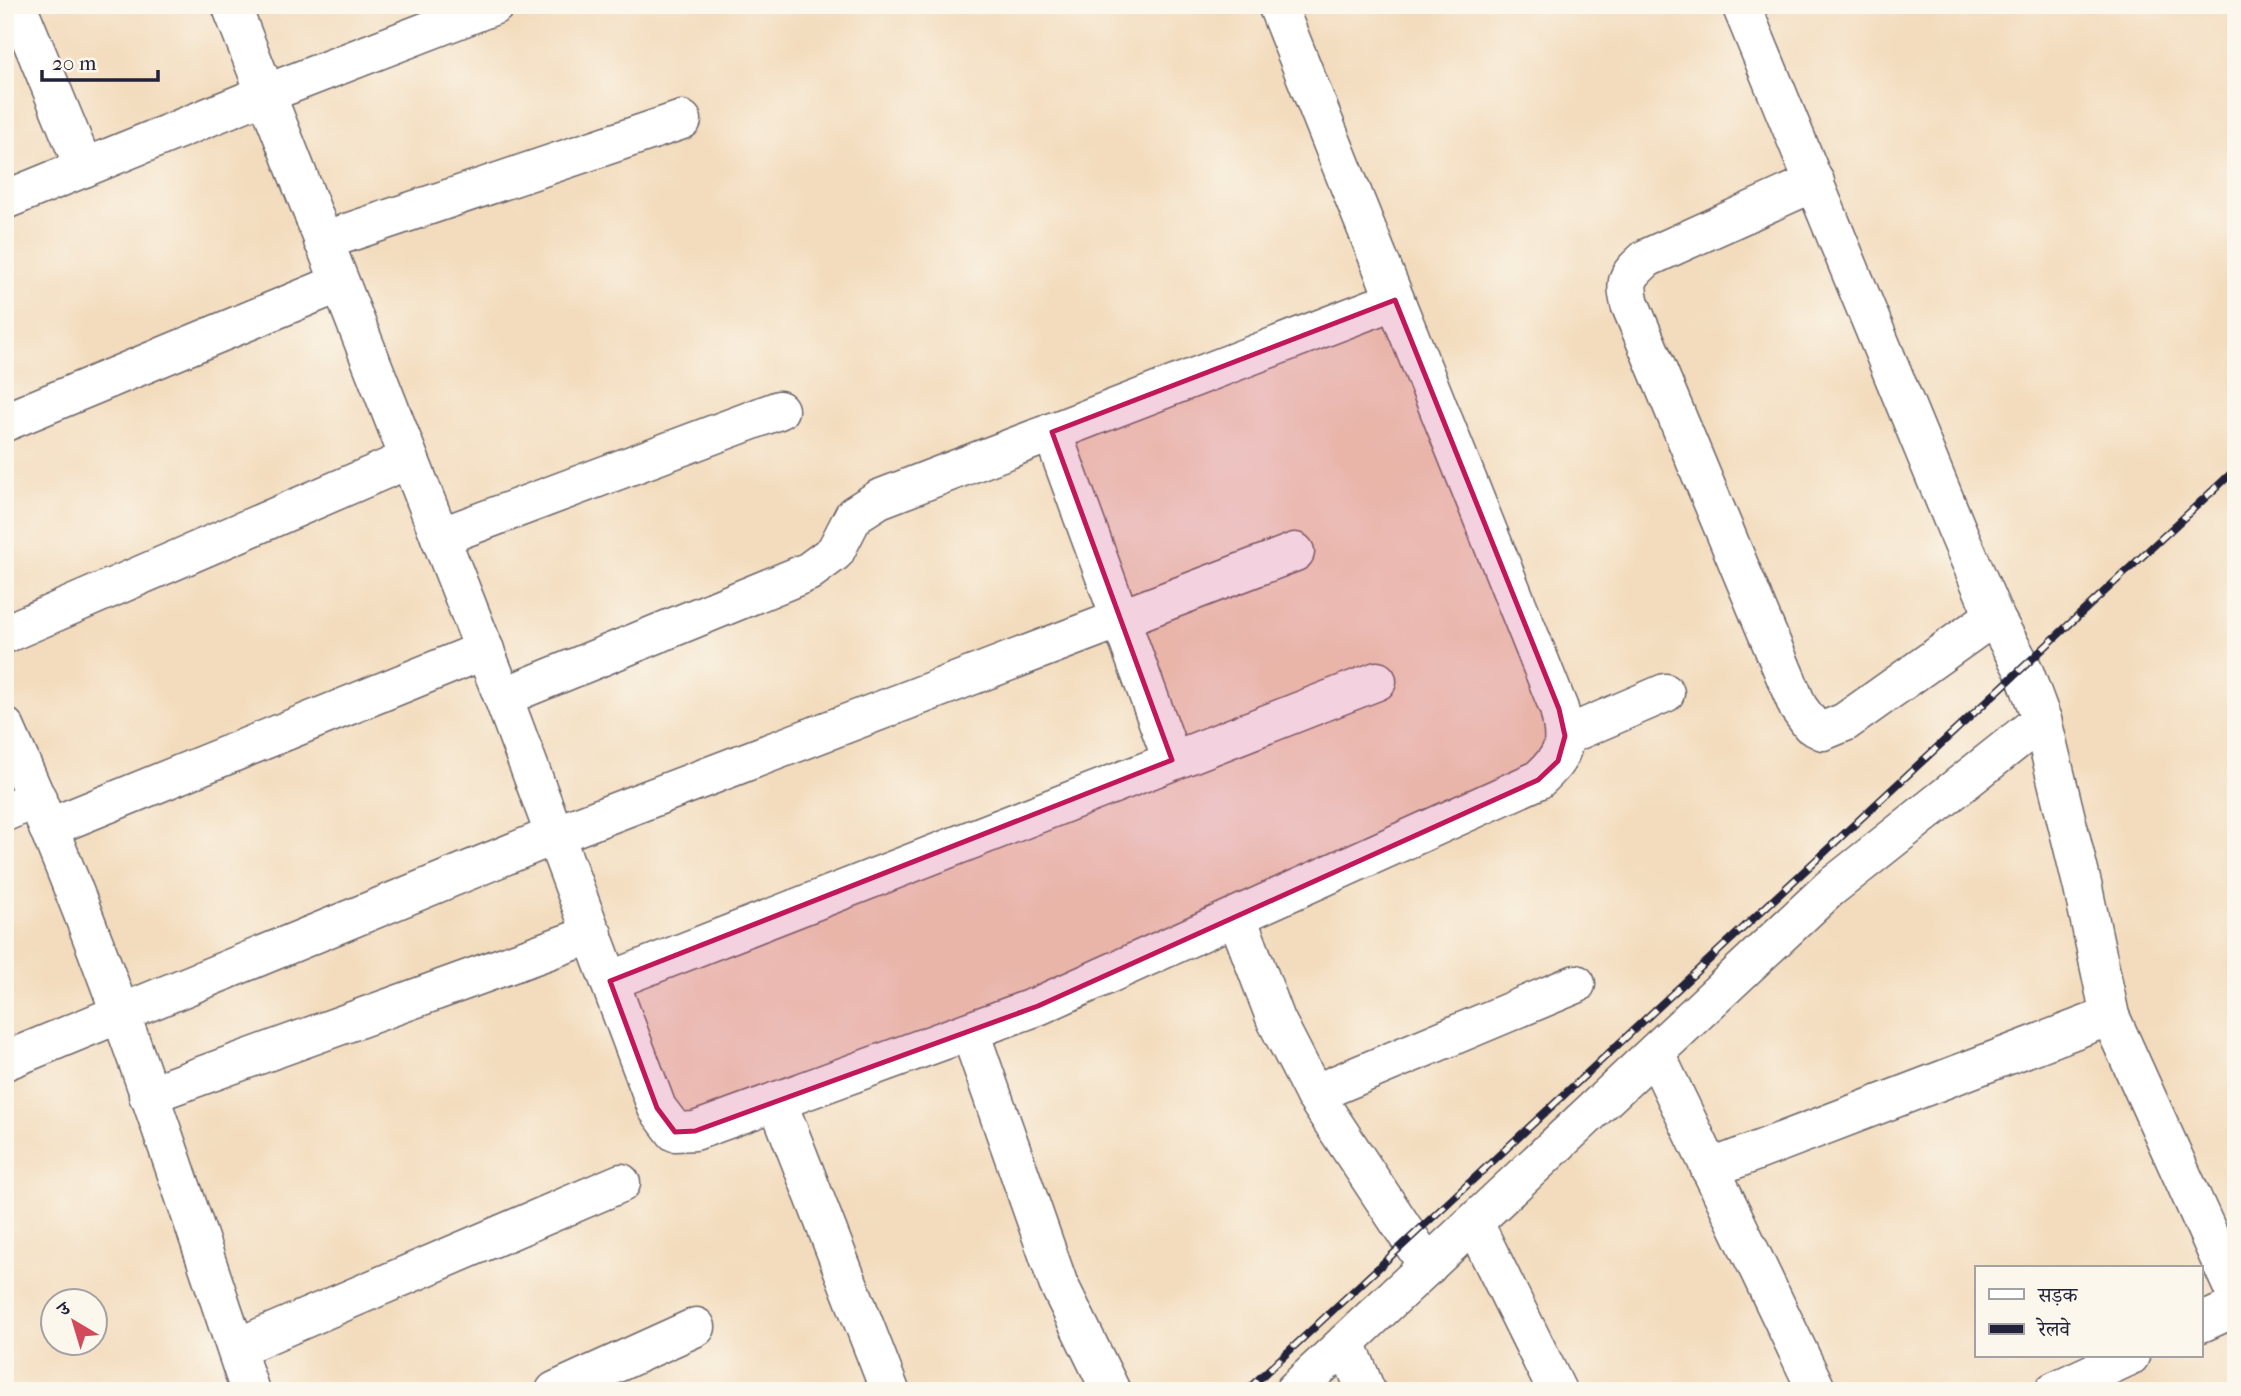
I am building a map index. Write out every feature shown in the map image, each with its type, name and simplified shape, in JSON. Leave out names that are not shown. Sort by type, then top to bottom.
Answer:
[{"type":"street","points":[[17,5],[85,168]]},
{"type":"street","points":[[231,5],[485,650],[657,1108],[675,1132],[695,1131],[1038,1006],[1538,780],[1558,761],[1565,736],[1559,709],[1277,5]]},
{"type":"street","points":[[5,200],[265,94],[495,5]]},
{"type":"street","points":[[1741,5],[1994,616],[2023,669],[2042,720],[2083,888],[2109,1016],[2236,1295]]},
{"type":"street","points":[[323,241],[682,120]]},
{"type":"street","points":[[1815,182],[1647,258],[1631,272],[1625,285],[1630,304],[1798,707],[1811,725],[1823,731],[1846,722],[1994,616]]},
{"type":"street","points":[[5,422],[340,283]]},
{"type":"street","points":[[503,697],[808,572],[835,552],[854,515],[863,507],[1395,300]]},
{"type":"street","points":[[440,537],[779,410]]},
{"type":"street","points":[[1052,432],[1172,760]]},
{"type":"street","points":[[5,634],[410,459]]},
{"type":"street","points":[[5,1062],[555,835],[1296,552]]},
{"type":"street","points":[[30,813],[485,650]]},
{"type":"street","points":[[610,981],[1377,681]]},
{"type":"street","points":[[1565,736],[1665,693]]},
{"type":"street","points":[[1294,1391],[1829,890],[2042,720]]},
{"type":"street","points":[[5,727],[30,813],[121,1013],[250,1391]]},
{"type":"street","points":[[1237,917],[1276,1020],[1314,1094],[1428,1266]]},
{"type":"street","points":[[148,1095],[593,934]]},
{"type":"street","points":[[1314,1094],[1576,984]]},
{"type":"street","points":[[1710,1168],[2109,1016]]},
{"type":"street","points":[[970,1032],[1058,1283],[1111,1391]]},
{"type":"street","points":[[1655,1053],[1817,1391]]},
{"type":"street","points":[[778,1101],[890,1391]]},
{"type":"street","points":[[236,1348],[621,1183]]},
{"type":"street","points":[[1474,1223],[1557,1391]]},
{"type":"street","points":[[2202,1323],[2236,1307]]},
{"type":"street","points":[[555,1391],[696,1328]]},
{"type":"street","points":[[1346,1342],[1366,1391]]},
{"type":"street","points":[[2054,1391],[2126,1358]]},
{"type":"highlighted area","points":[[1395,300],[1559,709],[1565,736],[1558,761],[1538,780],[1038,1006],[695,1131],[675,1132],[657,1108],[610,981],[1172,760],[1052,432]]},
{"type":"railway","points":[[1246,1391],[2236,469]]}]
